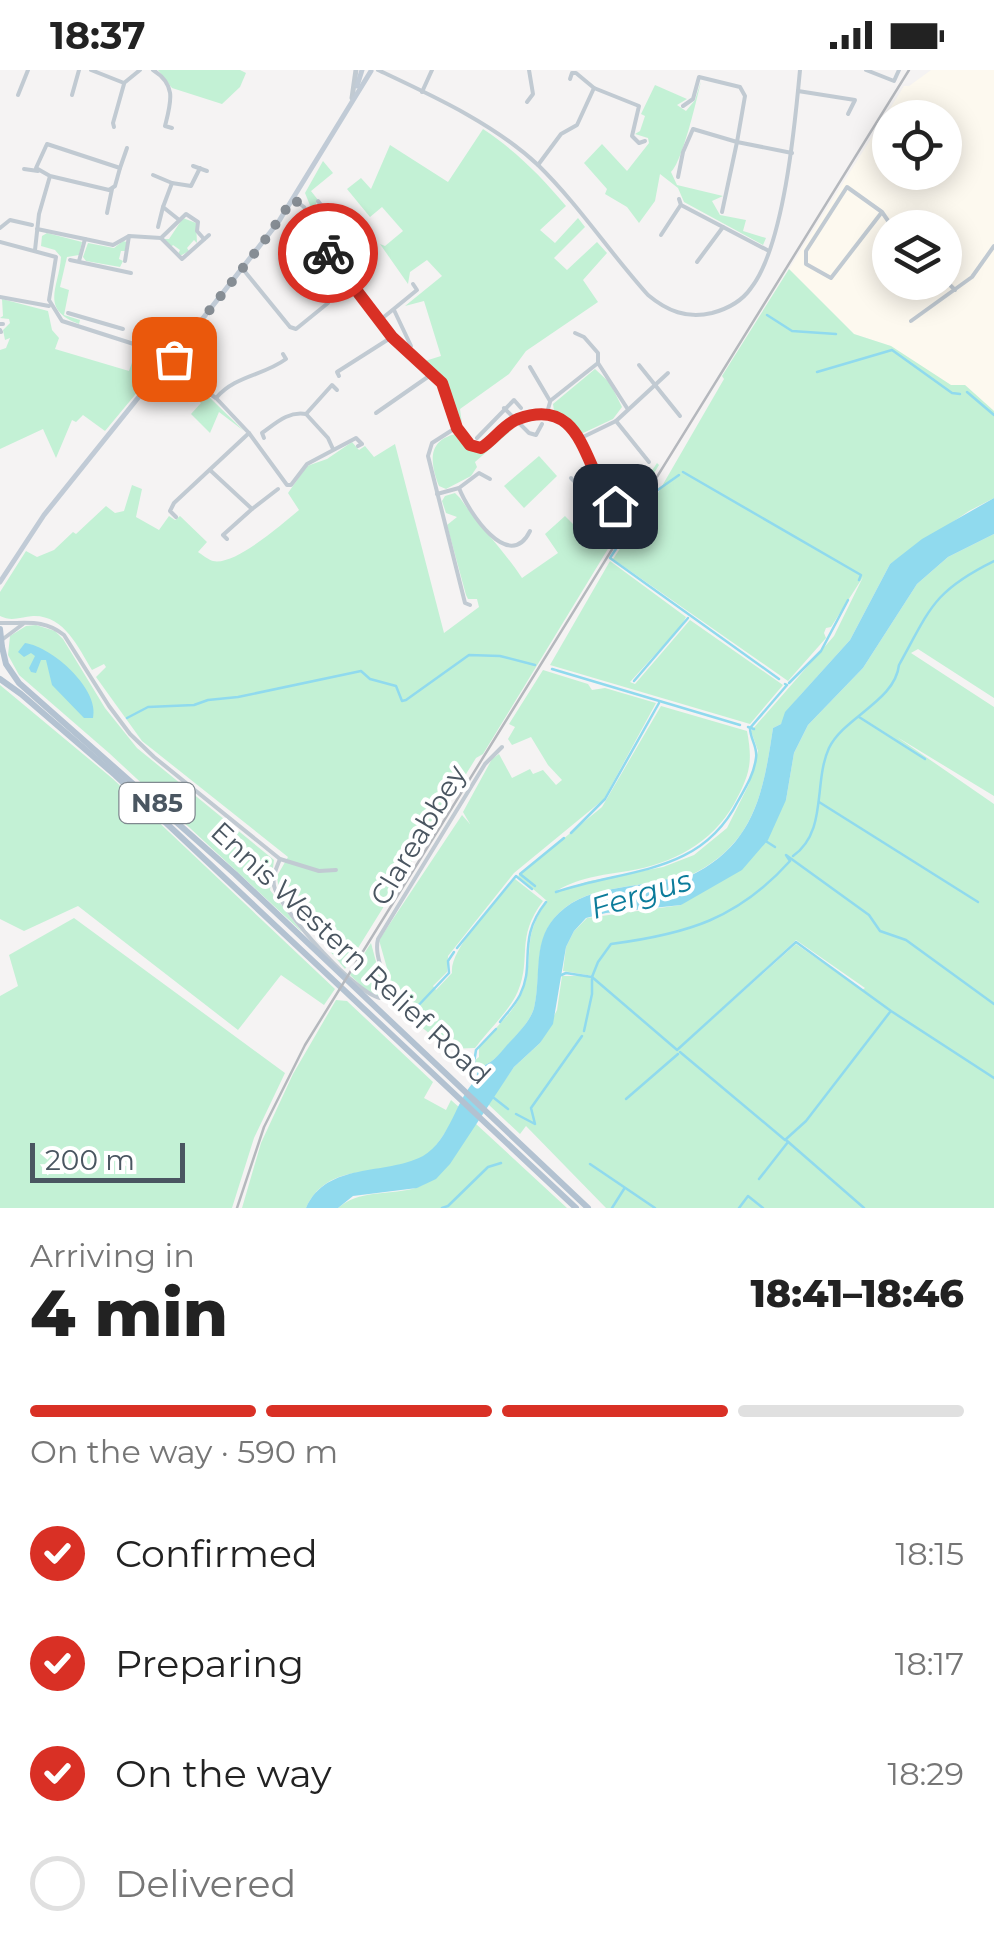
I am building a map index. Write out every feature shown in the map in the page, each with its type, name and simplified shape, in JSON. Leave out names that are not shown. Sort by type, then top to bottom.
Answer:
[{"type":"main road","points":[[1,579],[44,515],[182,345],[293,199],[369,70]]},
{"type":"main road","name":"N85","points":[[0,626],[2,646]]},
{"type":"main road","name":"Ennis Western Relief Road","points":[[2,646],[6,664],[20,683],[322,952],[576,1208]]},
{"type":"main road","name":"Ennis Western Relief Road","points":[[0,680],[115,775],[436,1078],[588,1208]]},
{"type":"street","points":[[18,95],[28,70]]},
{"type":"street","points":[[72,95],[79,70]]},
{"type":"street","points":[[91,70],[124,83]]},
{"type":"street","points":[[114,128],[112,123],[124,83],[140,70]]},
{"type":"street","points":[[153,70],[171,89],[165,126],[172,128]]},
{"type":"street","points":[[369,70],[405,82]]},
{"type":"street","points":[[390,70],[503,136],[538,165],[634,280],[668,310],[696,316],[732,305],[750,290],[769,251],[792,153],[800,70]]},
{"type":"street","points":[[422,92],[432,70]]},
{"type":"street","points":[[527,102],[533,94],[529,70]]},
{"type":"street","points":[[866,70],[894,81],[899,70]]},
{"type":"street","points":[[570,78],[576,73],[594,88],[639,106],[632,136],[639,143],[645,142]]},
{"type":"street","points":[[684,106],[692,99],[699,77],[740,87],[745,96],[722,212]]},
{"type":"street","points":[[538,165],[561,134],[577,125],[594,88]]},
{"type":"street","points":[[798,91],[856,100],[848,114]]},
{"type":"street","points":[[678,178],[693,129],[792,153]]},
{"type":"street","points":[[38,171],[36,164],[47,144],[120,168]]},
{"type":"street","points":[[107,213],[127,148]]},
{"type":"street","points":[[153,175],[190,186],[196,181],[196,167],[207,171]]},
{"type":"street","points":[[24,169],[112,189]]},
{"type":"street","points":[[35,250],[36,225],[50,176]]},
{"type":"street","points":[[158,227],[172,183]]},
{"type":"street","points":[[847,187],[882,212],[831,278],[806,264],[806,251],[847,187]]},
{"type":"street","points":[[293,199],[304,207],[333,260],[379,321],[445,388],[457,428],[470,445],[481,448],[514,420],[547,413],[566,423],[581,438],[606,498],[615,506]]},
{"type":"street","points":[[318,201],[351,245]]},
{"type":"street","points":[[661,235],[680,202],[769,251]]},
{"type":"street","points":[[714,202],[724,203]]},
{"type":"street","points":[[163,207],[178,220]]},
{"type":"street","points":[[0,228],[10,220],[112,245],[129,236],[161,238],[182,259],[206,237],[197,230],[198,222],[186,214],[161,238]]},
{"type":"street","points":[[160,217],[170,220]]},
{"type":"street","points":[[19,230],[21,222]]},
{"type":"street","points":[[697,262],[723,227]]},
{"type":"street","points":[[333,260],[366,233],[371,235]]},
{"type":"street","points":[[122,271],[129,236]]},
{"type":"street","points":[[79,262],[85,239]]},
{"type":"street","points":[[0,242],[56,257],[49,295],[60,324],[168,360],[216,398],[250,433],[286,485],[291,486],[306,464],[326,456],[333,448],[356,438],[362,444],[358,446]]},
{"type":"street","points":[[962,284],[980,269],[994,246]]},
{"type":"street","points":[[70,260],[131,274]]},
{"type":"street","points":[[242,268],[290,327],[296,329],[328,303],[297,260]]},
{"type":"street","points":[[300,276],[306,272]]},
{"type":"street","points":[[379,321],[417,290],[412,284]]},
{"type":"street","points":[[0,297],[44,307],[51,305]]},
{"type":"street","points":[[911,320],[940,300]]},
{"type":"street","points":[[394,310],[411,346]]},
{"type":"street","points":[[68,314],[124,329]]},
{"type":"street","points":[[81,328],[85,318]]},
{"type":"street","points":[[575,334],[584,337],[598,353],[598,363],[626,408]]},
{"type":"street","points":[[339,376],[337,372],[392,337]]},
{"type":"street","points":[[216,398],[236,380],[268,372],[286,358],[283,354]]},
{"type":"street","points":[[547,413],[550,401],[598,363]]},
{"type":"street","points":[[638,365],[680,416]]},
{"type":"street","points":[[530,367],[550,401]]},
{"type":"street","points":[[581,438],[616,421],[668,373]]},
{"type":"street","points":[[376,413],[432,374]]},
{"type":"street","points":[[306,414],[332,385],[337,390]]},
{"type":"street","points":[[477,438],[514,400],[521,408]]},
{"type":"street","points":[[504,408],[529,434],[536,435],[542,424]]},
{"type":"street","points":[[264,438],[262,432],[284,417],[306,414],[333,448]]},
{"type":"street","points":[[616,421],[649,462]]},
{"type":"street","points":[[457,428],[432,443],[430,449],[443,520],[465,602],[470,605]]},
{"type":"street","points":[[176,517],[170,511],[174,504],[250,433]]},
{"type":"street","points":[[210,471],[252,509]]},
{"type":"street","points":[[437,494],[459,488],[480,473],[490,479]]},
{"type":"street","points":[[578,485],[594,473]]},
{"type":"street","points":[[571,478],[594,508],[606,498]]},
{"type":"street","points":[[459,488],[488,532],[504,546],[513,548],[521,544],[530,531]]},
{"type":"street","points":[[227,539],[223,535],[278,490]]},
{"type":"street","points":[[443,520],[452,517]]},
{"type":"street","points":[[2,646],[27,622]]},
{"type":"street","name":"Clareabbey","points":[[0,626],[46,624],[64,635],[130,734],[154,757],[280,859],[319,872],[336,870]]},
{"type":"street","name":"Clareabbey","points":[[370,999],[378,1000],[385,993],[376,950],[378,938],[484,764],[502,746]]},
{"type":"street","points":[[280,859],[273,881],[277,894],[322,952]]},
{"type":"shaded area","points":[[931,70],[994,70],[994,411],[965,385],[951,385],[891,346],[854,334],[789,269],[872,137],[872,190],[962,190],[962,100],[895,100],[904,86]]},
{"type":"green space","points":[[158,70],[246,73],[240,87],[222,104],[172,88]]},
{"type":"green space","points":[[701,81],[684,144],[671,172],[677,185],[723,196],[712,201],[720,215],[746,220],[743,231],[766,238],[763,245],[684,202],[678,188],[660,174],[655,201],[639,223],[627,207],[605,194],[607,189],[584,163],[602,144],[627,171],[649,143],[648,138],[635,134],[640,131],[645,116],[641,114],[655,85],[687,99],[677,105],[686,111],[695,100]]},
{"type":"green space","points":[[483,129],[528,164],[566,206],[540,230],[555,243],[578,218],[585,227],[554,258],[567,270],[597,242],[607,253],[583,280],[598,302],[526,351],[509,374],[460,409],[462,424],[448,386],[425,361],[441,356],[424,301],[405,306],[442,276],[427,260],[410,272],[408,284],[380,244],[385,246],[403,231],[382,207],[370,217],[347,189],[361,178],[371,189],[390,145],[448,182]]},
{"type":"green space","points":[[323,161],[333,173],[311,191],[318,200],[314,208],[325,222],[332,223],[343,240],[343,249],[335,254],[323,237],[305,193]]},
{"type":"green space","points":[[183,218],[196,223],[197,243],[194,240],[187,248],[189,251],[180,256],[180,250],[173,245],[170,248],[164,239],[169,239]]},
{"type":"green space","points":[[47,233],[82,242],[79,255],[67,257],[60,287],[69,290],[64,315],[80,320],[79,324],[67,318],[59,312],[55,304],[61,257],[55,250],[41,246],[42,236]]},
{"type":"green space","points":[[127,242],[125,251],[121,251],[120,267],[86,261],[83,257],[88,243],[114,248]]},
{"type":"green space","points":[[789,269],[854,334],[891,346],[951,385],[965,385],[994,411],[994,498],[890,564],[850,640],[796,700],[781,724],[773,728],[759,796],[741,834],[727,850],[687,877],[683,874],[602,891],[559,913],[541,946],[530,1018],[497,1056],[478,1068],[474,1061],[479,1057],[479,1047],[522,993],[531,934],[547,901],[518,876],[602,807],[661,706],[747,731],[749,768],[734,804],[714,830],[675,857],[644,868],[580,880],[555,892],[663,867],[694,855],[727,828],[749,784],[758,751],[751,731],[834,636],[863,577],[831,627],[826,628],[826,638],[788,681],[613,559],[658,493],[724,379],[722,376]]},
{"type":"green space","points":[[2,299],[48,311],[52,330],[59,338],[55,349],[129,371],[136,351],[154,360],[149,378],[105,431],[83,415],[76,422],[72,420],[56,458],[43,429],[0,449],[0,350],[6,348],[10,338],[5,340],[3,330],[9,319],[0,318]]},
{"type":"green space","points":[[595,369],[610,383],[622,407],[613,419],[581,434],[554,411],[553,404]]},
{"type":"green space","points":[[177,373],[244,431],[219,412],[210,433],[191,414],[201,403],[172,378]]},
{"type":"green space","points":[[514,428],[475,462],[477,467],[471,476],[446,489],[439,486],[433,454],[440,441],[456,434],[468,448],[480,451]]},
{"type":"green space","points":[[352,442],[359,450],[365,446],[374,457],[395,444],[444,633],[479,607],[477,599],[468,599],[466,595],[447,525],[457,517],[446,513],[442,501],[445,496],[455,493],[460,498],[522,578],[558,553],[545,534],[565,516],[578,529],[604,505],[616,509],[637,493],[659,465],[483,754],[476,758],[345,969],[279,891],[277,876],[288,857],[142,741],[96,677],[106,667],[104,664],[92,670],[62,627],[44,617],[0,616],[0,592],[26,551],[37,557],[54,550],[106,506],[115,513],[124,511],[132,485],[142,489],[136,517],[159,530],[169,516],[175,520],[180,516],[207,542],[198,552],[213,561],[233,557],[258,543],[299,510],[288,493],[307,466],[327,459]]},
{"type":"green space","points":[[539,456],[557,476],[524,508],[504,486]]},
{"type":"green space","points":[[994,534],[994,698],[918,649],[911,653],[994,707],[994,796],[897,737],[994,804],[994,1208],[606,1208],[526,1126],[520,1134],[488,1104],[514,1067],[540,1043],[557,1010],[562,976],[593,976],[563,971],[566,947],[574,931],[587,918],[681,905],[786,800],[794,753],[808,725],[863,668],[917,584],[948,557]],"holes":[[[796,940],[865,988],[862,990],[796,944],[680,1048]]]},
{"type":"green space","points":[[610,561],[686,617],[630,682],[635,684],[690,620],[783,685],[750,724],[550,665]]},
{"type":"green space","points":[[36,625],[55,631],[63,639],[105,708],[137,748],[274,860],[270,890],[302,932],[19,675],[8,655],[10,636]]},
{"type":"green space","points":[[543,670],[588,684],[592,690],[605,688],[656,703],[604,799],[514,873],[448,956],[447,972],[433,986],[436,990],[452,973],[466,938],[515,879],[543,901],[529,926],[522,979],[514,999],[475,1048],[449,1049],[391,1003],[392,986],[379,940],[462,815],[470,824],[463,812],[492,759],[499,754],[512,778],[530,769],[533,774],[543,770],[556,785],[562,780],[531,737],[512,745],[508,739],[515,727],[509,724]]},
{"type":"green space","points":[[0,685],[113,779],[335,989],[324,1005],[281,975],[238,1030],[78,906],[24,931],[0,919]]},
{"type":"green space","points":[[74,918],[285,1073],[254,1138],[232,1208],[0,1208],[0,996],[18,986],[9,955]]},
{"type":"green space","points":[[371,943],[383,988],[381,996],[371,995],[350,975]]},
{"type":"green space","points":[[336,1000],[347,1001],[433,1082],[424,1098],[446,1110],[451,1100],[460,1108],[442,1138],[414,1162],[331,1181],[317,1191],[306,1208],[242,1208],[261,1143],[293,1074]]},
{"type":"green space","points":[[475,1123],[567,1208],[338,1208],[355,1198],[412,1189],[433,1179]]},
{"type":"water","name":"Fergus","points":[[994,498],[994,534],[948,557],[917,584],[863,668],[808,725],[794,753],[786,800],[768,840],[742,870],[681,905],[586,918],[566,947],[553,1024],[540,1043],[514,1067],[436,1179],[417,1188],[353,1196],[338,1208],[306,1208],[315,1193],[328,1183],[342,1176],[408,1162],[423,1156],[440,1140],[476,1080],[478,1068],[497,1056],[530,1018],[544,934],[559,913],[602,891],[683,874],[688,877],[728,850],[741,834],[759,796],[773,728],[781,724],[785,712],[850,640],[890,564],[922,539]]},
{"type":"water","points":[[25,643],[61,661],[82,683],[93,707],[93,718],[84,718],[52,685],[46,660],[41,660],[36,673],[31,672],[35,656],[31,653],[24,657],[18,652]]},
{"type":"waterway","points":[[767,315],[792,331],[836,334]]},
{"type":"waterway","points":[[817,372],[892,350],[952,393],[960,394]]},
{"type":"waterway","points":[[967,392],[994,415]]},
{"type":"waterway","points":[[683,472],[861,575],[859,580]]},
{"type":"waterway","points":[[679,475],[652,494],[610,558],[779,679]]},
{"type":"waterway","points":[[793,856],[811,834],[824,762],[836,737],[888,689],[935,603],[958,582],[994,561]]},
{"type":"waterway","points":[[789,683],[821,651],[848,600]]},
{"type":"waterway","points":[[634,681],[688,618]]},
{"type":"waterway","points":[[127,718],[148,707],[194,705],[361,671],[370,679],[396,686],[402,701],[469,655],[500,656],[535,665]]},
{"type":"waterway","points":[[552,669],[740,725]]},
{"type":"waterway","name":"Fergus","points":[[556,892],[659,866],[703,843],[722,825],[747,785],[756,754],[750,728],[785,684]]},
{"type":"waterway","points":[[571,833],[605,799],[659,703]]},
{"type":"waterway","points":[[859,717],[925,759]]},
{"type":"waterway","points":[[748,727],[754,729]]},
{"type":"waterway","points":[[819,802],[978,902]]},
{"type":"waterway","points":[[535,886],[520,874],[564,838]]},
{"type":"waterway","points":[[764,840],[775,847]]},
{"type":"waterway","points":[[559,976],[566,973],[592,977],[611,944],[687,929],[731,910],[770,881],[790,861],[786,855],[869,915],[880,931],[906,940],[994,1004]]},
{"type":"waterway","points":[[457,948],[516,876],[532,889]]},
{"type":"waterway","points":[[500,1022],[518,999],[527,972],[532,928],[546,902]]},
{"type":"waterway","points":[[677,1050],[796,942],[891,1011],[994,1078]]},
{"type":"waterway","points":[[415,1009],[449,973],[448,961],[454,952]]},
{"type":"waterway","points":[[592,977],[676,1049]]},
{"type":"waterway","points":[[584,1031],[592,979]]},
{"type":"waterway","points":[[680,1052],[785,1140],[806,1121],[890,1012]]},
{"type":"waterway","points":[[474,1063],[476,1050],[496,1029]]},
{"type":"waterway","points":[[516,1114],[535,1124],[531,1108],[582,1036]]},
{"type":"waterway","points":[[626,1099],[678,1054]]},
{"type":"waterway","points":[[494,1098],[508,1109]]},
{"type":"waterway","points":[[786,1140],[864,1208]]},
{"type":"waterway","points":[[759,1179],[788,1142]]},
{"type":"waterway","points":[[442,1208],[488,1167],[501,1163]]},
{"type":"waterway","points":[[590,1164],[655,1208]]},
{"type":"waterway","points":[[612,1208],[624,1189]]},
{"type":"waterway","points":[[739,1208],[748,1196],[763,1208]]},
{"type":"railway","points":[[237,1208],[264,1127],[305,1045],[909,70]]},
{"type":"way so far","points":[[174,359],[170,366],[161,361],[182,345],[280,222],[293,199],[304,207],[328,253]]},
{"type":"route","points":[[328,253],[392,337],[442,383],[457,428],[470,445],[486,446],[514,420],[547,413],[566,423],[581,438],[606,498],[615,506]]}]
